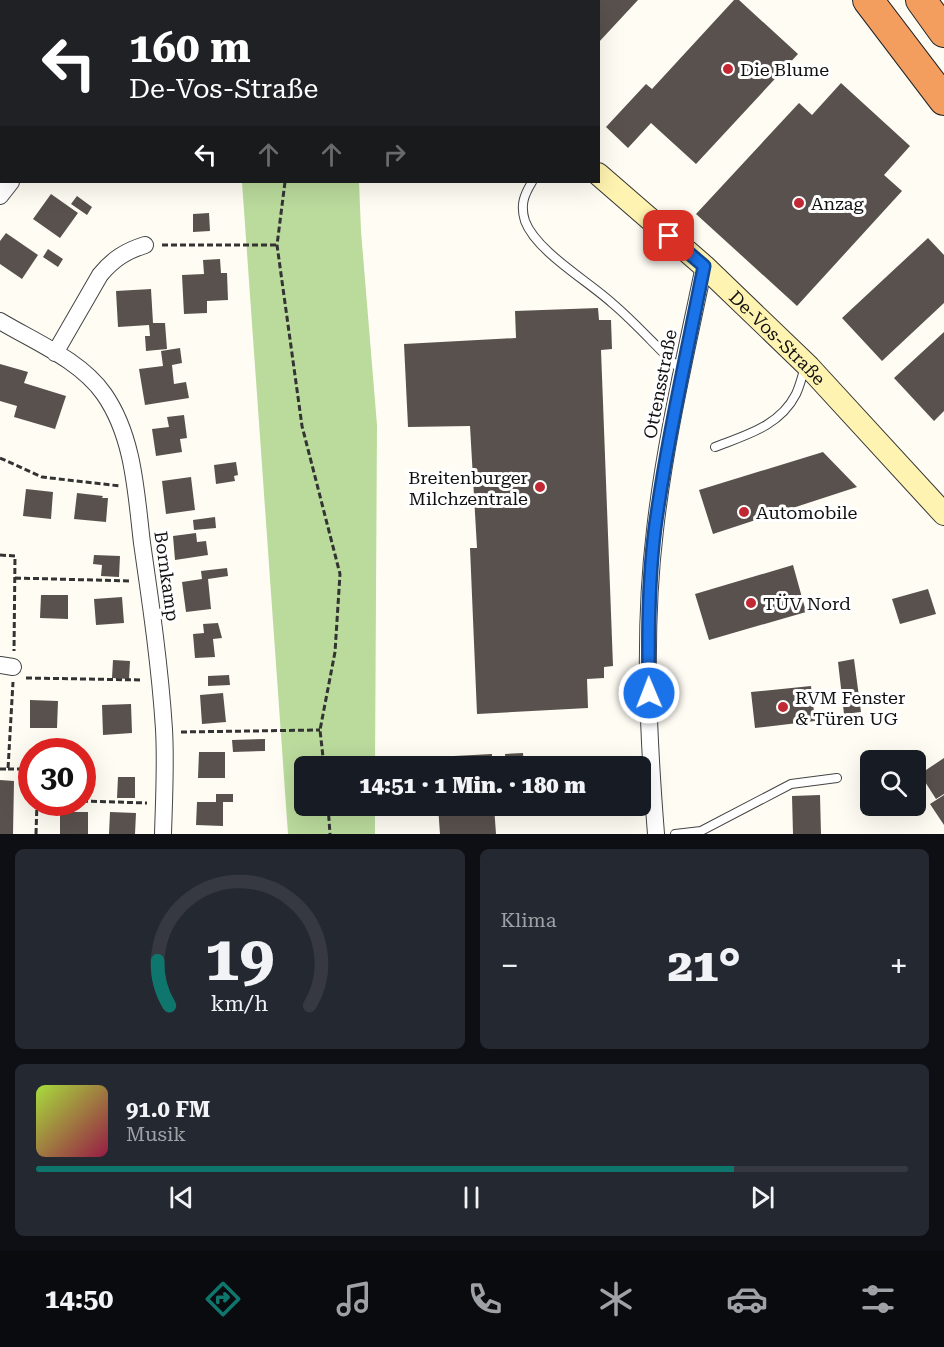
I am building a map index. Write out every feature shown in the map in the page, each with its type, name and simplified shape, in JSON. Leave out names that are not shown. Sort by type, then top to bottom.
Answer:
[{"type":"highway","points":[[868,0],[944,100]]},
{"type":"highway","points":[[921,0],[944,32]]},
{"type":"street","name":"De-Vos-Straße","points":[[600,176],[704,266],[806,364],[944,514]]},
{"type":"street","points":[[0,196],[10,183]]},
{"type":"street","points":[[55,353],[107,267],[120,255],[145,245]]},
{"type":"street","name":"Ottensstraße","points":[[656,834],[649,713],[648,633],[655,530],[668,445],[704,266]]},
{"type":"street","name":"Bornkamp","points":[[0,321],[86,374],[98,386],[111,405],[125,436],[135,486],[160,681],[164,732],[163,834]]},
{"type":"lane","points":[[531,183],[524,196],[522,206],[526,222],[536,239],[562,264],[612,302],[683,372]]},
{"type":"lane","points":[[715,447],[754,432],[776,419],[797,393],[806,364]]},
{"type":"lane","points":[[675,834],[701,831],[791,784],[837,778]]},
{"type":"path","points":[[285,183],[277,245],[302,426],[340,574],[335,652],[320,730],[323,756]]},
{"type":"path","points":[[145,245],[277,245]]},
{"type":"path","points":[[0,458],[42,477],[135,486]]},
{"type":"path","points":[[0,555],[15,556],[9,670],[8,769]]},
{"type":"path","points":[[15,578],[148,583]]},
{"type":"path","points":[[9,670],[160,681]]},
{"type":"path","points":[[164,732],[320,730]]},
{"type":"path","points":[[0,769],[18,769]]},
{"type":"path","points":[[96,802],[164,804]]},
{"type":"path","points":[[36,834],[37,816]]},
{"type":"path","points":[[329,816],[330,834]]},
{"type":"green space","points":[[242,183],[359,183],[377,425],[375,756],[294,756],[294,816],[375,816],[375,834],[288,834]]},
{"type":"building","points":[[600,0],[638,0],[600,41]]},
{"type":"building","name":"Die Blume","points":[[734,0],[739,0],[798,54],[696,164],[651,123],[628,148],[606,127],[646,84],[652,89]]},
{"type":"building","name":"Anzag","points":[[841,83],[910,146],[884,175],[902,191],[797,306],[696,214],[799,103],[812,115]]},
{"type":"building","points":[[51,194],[78,213],[60,238],[33,219]]},
{"type":"building","points":[[77,196],[92,207],[87,215],[71,204]]},
{"type":"building","points":[[209,213],[210,231],[193,232],[193,214]]},
{"type":"building","points":[[6,233],[38,255],[22,279],[0,264],[0,241]]},
{"type":"building","points":[[928,238],[944,255],[944,303],[882,361],[842,318]]},
{"type":"building","points":[[48,249],[63,259],[58,267],[43,257]]},
{"type":"building","points":[[220,259],[221,273],[227,273],[228,300],[207,301],[207,313],[184,314],[182,275],[204,274],[203,260]]},
{"type":"building","points":[[151,289],[153,323],[165,323],[167,349],[146,351],[145,336],[150,336],[149,325],[118,327],[116,291]]},
{"type":"building","name":"Breitenburger Milchzentrale","points":[[598,308],[599,320],[611,320],[612,349],[601,350],[613,666],[604,667],[604,678],[587,679],[588,708],[477,714],[470,548],[477,548],[470,426],[408,427],[404,344],[516,338],[515,311]]},
{"type":"building","points":[[944,332],[944,411],[934,421],[894,378]]},
{"type":"building","points":[[180,348],[182,363],[172,365],[174,384],[186,382],[189,398],[145,405],[139,369],[163,366],[161,351]]},
{"type":"building","points":[[0,364],[28,372],[24,383],[66,396],[55,429],[14,417],[17,406],[0,401]]},
{"type":"building","points":[[184,415],[187,438],[180,439],[182,452],[156,456],[152,429],[169,427],[167,417]]},
{"type":"building","name":"Automobile","points":[[823,452],[857,487],[713,534],[699,490]]},
{"type":"building","points":[[236,462],[238,475],[234,476],[235,481],[216,484],[214,465]]},
{"type":"building","points":[[191,477],[195,510],[166,514],[162,481]]},
{"type":"building","points":[[26,489],[53,492],[51,519],[23,516]]},
{"type":"building","points":[[77,493],[108,498],[106,522],[74,519]]},
{"type":"building","points":[[215,517],[216,528],[194,530],[193,520]]},
{"type":"building","points":[[196,533],[197,542],[206,541],[208,555],[175,560],[173,536]]},
{"type":"building","points":[[94,555],[120,556],[119,577],[101,576],[102,565],[93,564]]},
{"type":"building","name":"TÜV Nord","points":[[793,565],[806,612],[709,640],[695,594]]},
{"type":"building","points":[[227,568],[228,576],[208,579],[211,609],[186,612],[182,582],[202,579],[201,571]]},
{"type":"building","points":[[928,589],[936,614],[900,624],[892,599]]},
{"type":"building","points":[[41,595],[68,595],[68,619],[40,618]]},
{"type":"building","points":[[122,597],[124,623],[96,625],[94,599]]},
{"type":"building","points":[[218,623],[222,638],[213,639],[215,657],[195,658],[193,634],[204,633],[203,624]]},
{"type":"building","points":[[854,659],[861,712],[844,714],[838,662]]},
{"type":"building","points":[[113,660],[130,661],[129,679],[112,678]]},
{"type":"building","points":[[229,675],[230,685],[208,686],[208,676]]},
{"type":"building","name":"RVM Fenster & Türen UG","points":[[811,686],[815,721],[755,728],[751,692]]},
{"type":"building","points":[[223,693],[226,722],[202,724],[200,695]]},
{"type":"building","points":[[30,700],[58,701],[57,728],[30,728]]},
{"type":"building","points":[[131,704],[132,733],[103,735],[102,705]]},
{"type":"building","points":[[265,739],[265,751],[233,752],[232,740]]},
{"type":"building","points":[[199,752],[225,752],[225,778],[198,778]]},
{"type":"building","points":[[523,753],[523,756],[505,756],[505,754]]},
{"type":"building","points":[[492,754],[492,756],[454,756]]},
{"type":"building","points":[[944,758],[944,794],[936,799],[926,783],[926,770]]},
{"type":"building","points":[[118,777],[135,777],[135,798],[117,798]]},
{"type":"building","points":[[0,780],[14,781],[13,834],[0,834]]},
{"type":"building","points":[[216,794],[233,794],[233,802],[223,802],[223,826],[196,825],[197,802],[216,802]]},
{"type":"building","points":[[820,795],[821,834],[793,834],[792,796]]},
{"type":"building","points":[[944,795],[944,825],[930,804]]},
{"type":"building","points":[[110,812],[136,813],[135,834],[109,834]]},
{"type":"building","points":[[60,816],[88,816],[88,834],[60,834]]},
{"type":"building","points":[[439,816],[495,816],[496,834],[440,834]]},
{"type":"place","name":"Die Blume","points":[[728,69]]},
{"type":"place","name":"Anzag","points":[[799,203]]},
{"type":"place","name":"Breitenburger Milchzentrale","points":[[540,487]]},
{"type":"place","name":"Automobile","points":[[744,512]]},
{"type":"place","name":"TÜV Nord","points":[[751,603]]},
{"type":"place","name":"RVM Fenster & Türen UG","points":[[783,707]]},
{"type":"route","points":[[649,693],[648,633],[655,530],[668,445],[704,266],[669,236]]}]
